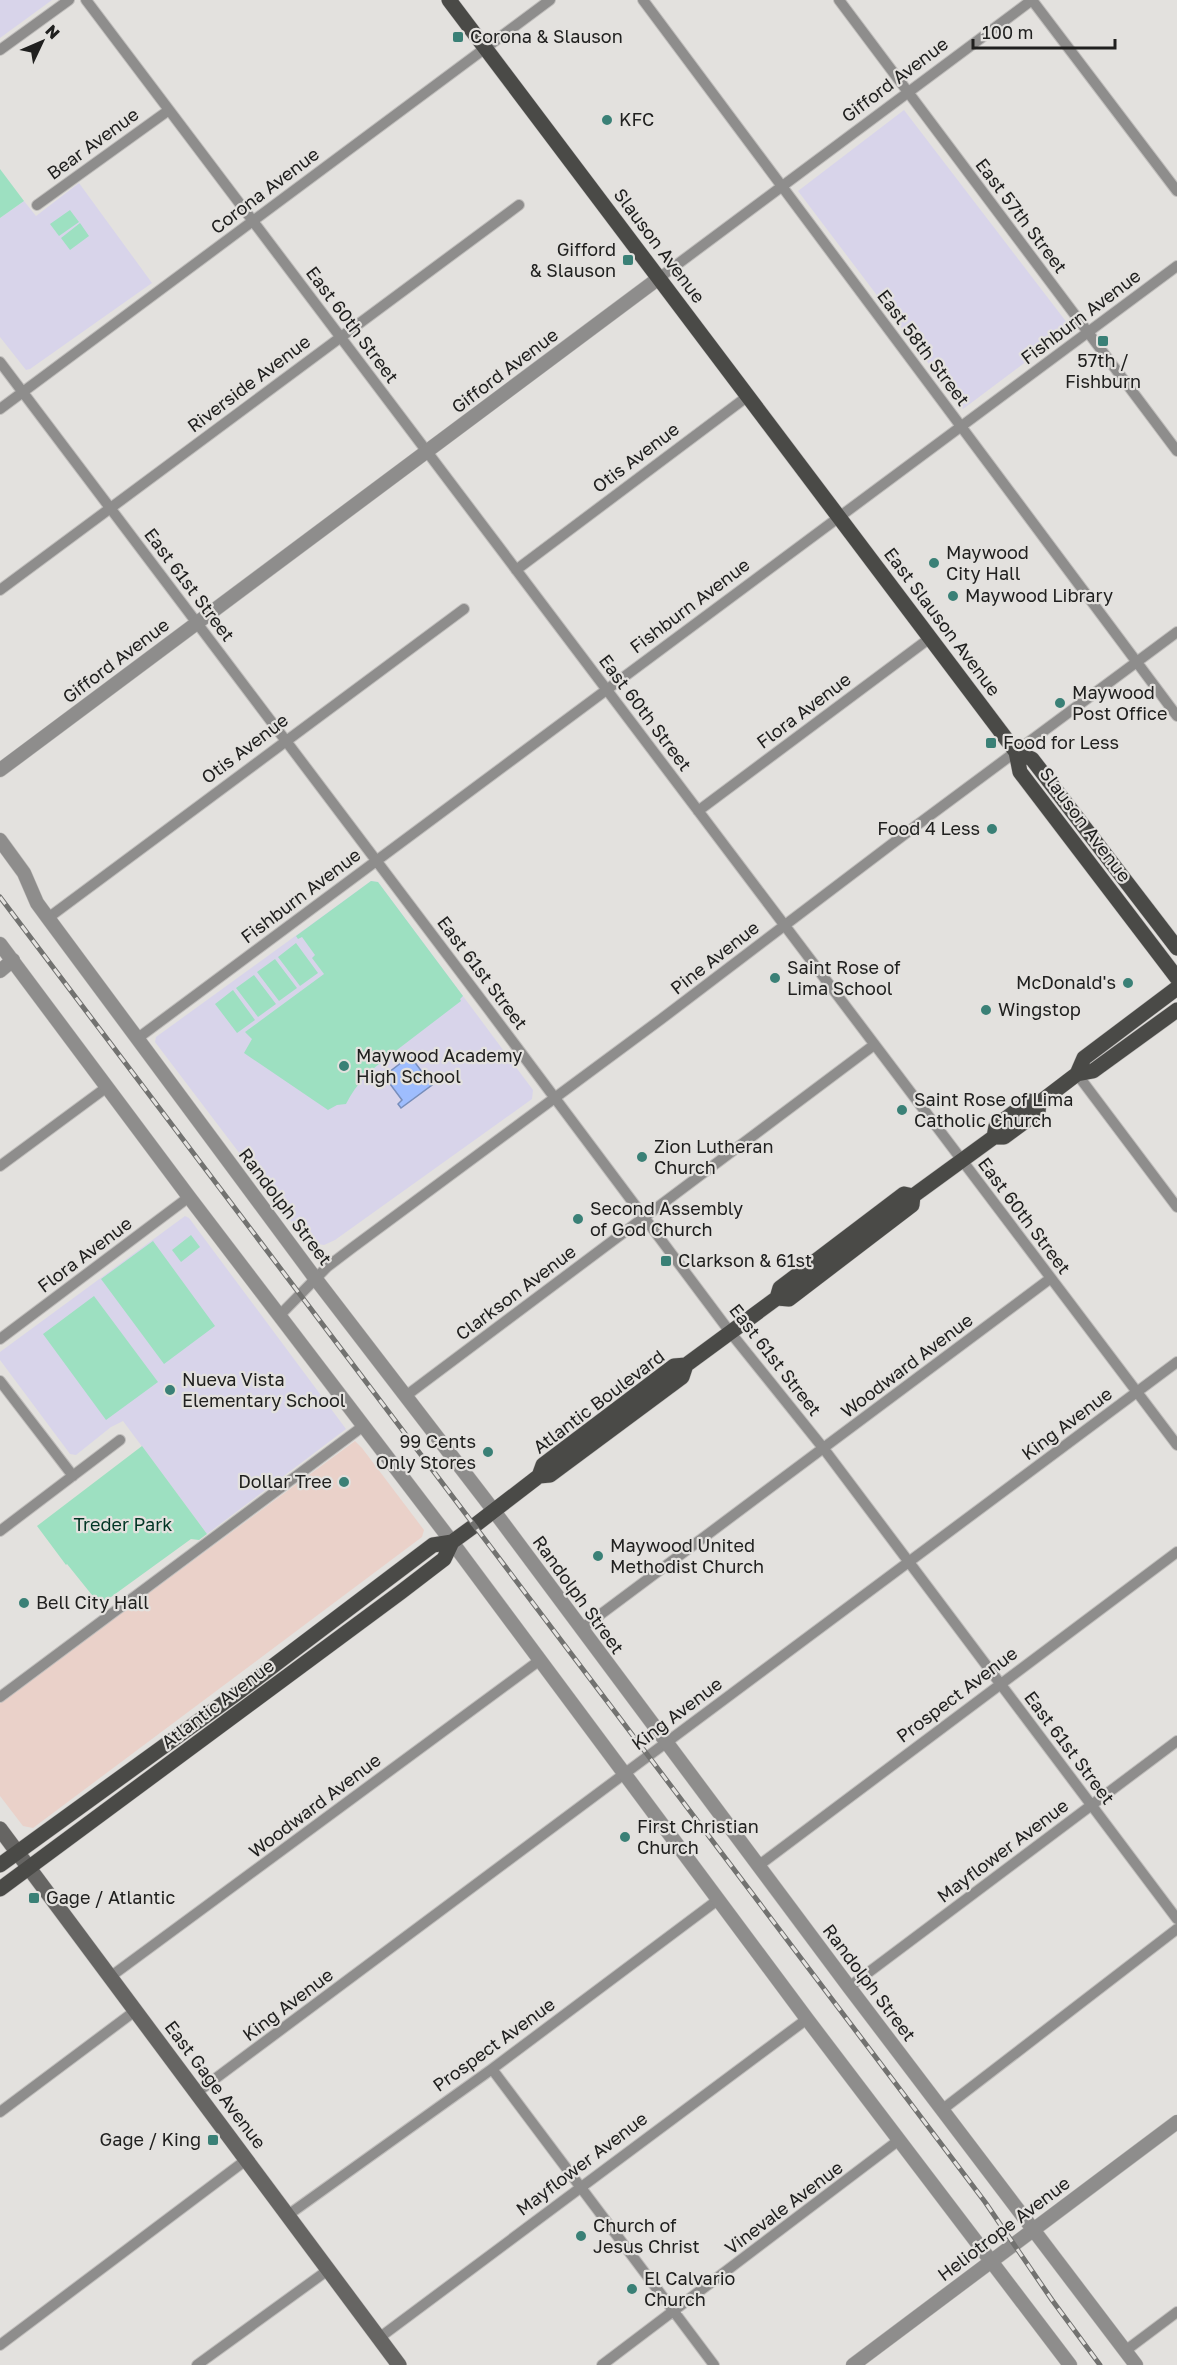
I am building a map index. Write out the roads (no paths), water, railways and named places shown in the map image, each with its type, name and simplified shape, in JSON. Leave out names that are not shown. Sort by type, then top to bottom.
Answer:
[{"type":"main road","name":"Slauson Avenue","points":[[449,0],[839,515]]},
{"type":"main road","name":"East Slauson Avenue","points":[[839,515],[1016,752]]},
{"type":"main road","name":"Slauson Avenue","points":[[1016,752],[1032,759],[1177,948]]},
{"type":"main road","name":"Slauson Avenue","points":[[1016,752],[1020,772],[1177,978]]},
{"type":"main road","name":"Atlantic Boulevard","points":[[1077,1074],[1084,1058],[1177,988]]},
{"type":"main road","name":"Atlantic Boulevard","points":[[491,1513],[538,1476],[550,1475],[620,1425],[682,1377],[686,1365],[777,1298],[790,1298],[912,1205],[913,1196],[994,1137],[996,1126],[1029,1101],[1039,1103],[1077,1074],[1093,1071],[1177,1010]]},
{"type":"main road","name":"Atlantic Avenue","points":[[0,1865],[233,1696],[433,1545],[452,1542],[491,1513]]},
{"type":"main road","name":"Atlantic Avenue","points":[[0,1889],[444,1559],[452,1542]]},
{"type":"main road","name":"East Gage Avenue","points":[[0,1829],[399,2365]]},
{"type":"street","points":[[0,50],[69,0]]},
{"type":"street","name":"East 60th Street","points":[[86,0],[1177,1445]]},
{"type":"street","name":"Corona Avenue","points":[[0,409],[550,0]]},
{"type":"street","name":"East 58th Street","points":[[642,0],[1177,716]]},
{"type":"street","name":"East 57th Street","points":[[839,0],[1177,451]]},
{"type":"street","points":[[1032,0],[1177,190]]},
{"type":"street","name":"Gifford Avenue","points":[[0,770],[1032,0]]},
{"type":"street","name":"Bear Avenue","points":[[37,205],[169,110]]},
{"type":"street","name":"Riverside Avenue","points":[[0,590],[519,205]]},
{"type":"street","name":"Fishburn Avenue","points":[[138,1038],[1177,266]]},
{"type":"street","name":"East 61st Street","points":[[0,362],[285,742],[377,860],[553,1098],[730,1332],[824,1449],[1177,1919]]},
{"type":"street","name":"Otis Avenue","points":[[516,570],[748,396]]},
{"type":"street","name":"Otis Avenue","points":[[48,918],[464,609]]},
{"type":"street","name":"Pine Avenue","points":[[279,1316],[315,1278],[352,1248],[671,1013],[784,925],[1177,632]]},
{"type":"street","name":"Flora Avenue","points":[[698,811],[930,638]]},
{"type":"street","name":"Randolph Street","points":[[0,840],[24,873],[37,903],[315,1278],[407,1395],[491,1513],[1136,2365]]},
{"type":"street","points":[[0,944],[362,1426],[452,1542],[807,2019],[1070,2365]]},
{"type":"street","points":[[0,970],[13,960]]},
{"type":"street","name":"Clarkson Avenue","points":[[407,1395],[874,1045]]},
{"type":"street","points":[[1077,1074],[1177,1207]]},
{"type":"street","points":[[0,1166],[107,1087]]},
{"type":"street","name":"Flora Avenue","points":[[0,1339],[189,1197]]},
{"type":"street","name":"Woodward Avenue","points":[[581,1629],[1051,1278]]},
{"type":"street","name":"King Avenue","points":[[196,2093],[1177,1362]]},
{"type":"street","points":[[0,1381],[73,1476]]},
{"type":"street","points":[[0,1697],[362,1426]]},
{"type":"street","points":[[0,1531],[120,1440]]},
{"type":"street","name":"Prospect Avenue","points":[[758,1866],[1177,1552]]},
{"type":"street","name":"Woodward Avenue","points":[[110,1977],[540,1660]]},
{"type":"street","name":"Mayflower Avenue","points":[[849,1987],[1177,1741]]},
{"type":"street","name":"Prospect Avenue","points":[[288,2216],[719,1899]]},
{"type":"street","points":[[943,2109],[1177,1929]]},
{"type":"street","points":[[0,2112],[135,2011]]},
{"type":"street","name":"Mayflower Avenue","points":[[379,2338],[807,2019]]},
{"type":"street","points":[[492,2068],[714,2365]]},
{"type":"street","name":"Heliotrope Avenue","points":[[853,2365],[1177,2122]]},
{"type":"street","name":"Vinevale Avenue","points":[[602,2365],[674,2313],[899,2140]]},
{"type":"street","points":[[0,2345],[246,2160]]},
{"type":"street","points":[[201,2364],[328,2270]]},
{"type":"street","points":[[1125,2351],[1177,2312]]},
{"type":"water","points":[[410,1056],[432,1085],[401,1108],[398,1104],[402,1100],[384,1076]]},
{"type":"railway","points":[[0,897],[985,2202],[1100,2365]]},
{"type":"place","name":"Corona & Slauson","points":[[458,37]]},
{"type":"place","name":"KFC","points":[[607,120]]},
{"type":"place","name":"Gifford & Slauson","points":[[628,260]]},
{"type":"place","name":"57th / Fishburn","points":[[1103,341]]},
{"type":"place","name":"Maywood City Hall","points":[[934,563]]},
{"type":"place","name":"Maywood Library","points":[[953,596]]},
{"type":"place","name":"Maywood Post Office","points":[[1060,703]]},
{"type":"place","name":"Food for Less","points":[[991,743]]},
{"type":"place","name":"Food 4 Less","points":[[992,829]]},
{"type":"place","name":"Saint Rose of Lima School","points":[[775,978]]},
{"type":"place","name":"McDonald's","points":[[1128,983]]},
{"type":"place","name":"Wingstop","points":[[986,1010]]},
{"type":"place","name":"Maywood Academy High School","points":[[344,1066]]},
{"type":"place","name":"Saint Rose of Lima Catholic Church","points":[[902,1110]]},
{"type":"place","name":"Zion Lutheran Church","points":[[642,1157]]},
{"type":"place","name":"Second Assembly of God Church","points":[[578,1219]]},
{"type":"place","name":"Clarkson & 61st","points":[[666,1261]]},
{"type":"place","name":"Nueva Vista Elementary School","points":[[170,1390]]},
{"type":"place","name":"99 Cents Only Stores","points":[[488,1452]]},
{"type":"place","name":"Dollar Tree","points":[[344,1482]]},
{"type":"place","name":"Maywood United Methodist Church","points":[[598,1556]]},
{"type":"place","name":"Bell City Hall","points":[[24,1603]]},
{"type":"place","name":"First Christian Church","points":[[625,1837]]},
{"type":"place","name":"Gage / Atlantic","points":[[34,1898]]},
{"type":"place","name":"Gage / King","points":[[213,2140]]},
{"type":"place","name":"Church of Jesus Christ","points":[[581,2236]]},
{"type":"place","name":"El Calvario Church","points":[[632,2289]]},
{"type":"park label","name":"Treder Park","points":[[123,1525]]}]
